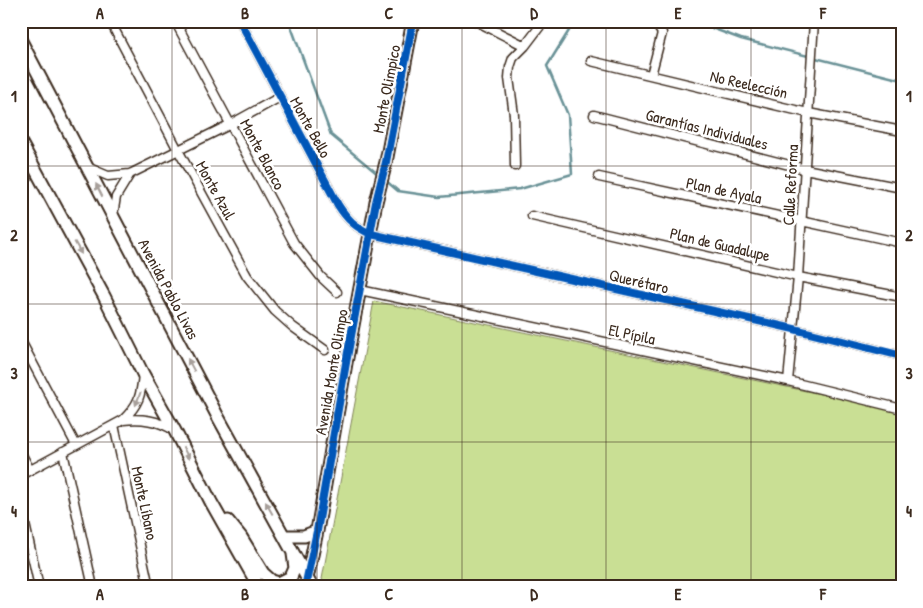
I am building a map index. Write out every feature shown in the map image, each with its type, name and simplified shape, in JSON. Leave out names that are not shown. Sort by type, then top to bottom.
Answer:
[{"type":"main road","name":"Monte Olimpico","points":[[386,162],[413,21]]},
{"type":"main road","name":"Avenida Pablo Livas","points":[[21,42],[217,415],[285,536],[308,583]]},
{"type":"main road","points":[[21,143],[104,296],[211,502],[259,587]]},
{"type":"main road","name":"Avenida Monte Olimpo","points":[[308,583],[346,363],[376,202],[386,162]]},
{"type":"main road","points":[[211,502],[241,537],[270,580],[280,583],[291,577],[295,568],[292,550]]},
{"type":"main road","points":[[285,536],[304,536],[317,531]]},
{"type":"street","name":"Monte Azul","points":[[110,21],[247,276],[275,311],[293,328],[325,350]]},
{"type":"street","name":"Monte Blanco","points":[[175,21],[294,242],[321,277],[337,292]]},
{"type":"street","name":"Monte Bello","points":[[240,21],[346,217],[359,229],[370,234]]},
{"type":"street","points":[[476,21],[525,46]]},
{"type":"street","points":[[516,166],[514,115],[509,78],[510,66],[513,58],[544,21]]},
{"type":"street","points":[[648,21],[655,23],[662,33],[651,75]]},
{"type":"street","name":"Calle Reforma","points":[[788,381],[798,277],[814,21]]},
{"type":"street","name":"No Reelección","points":[[591,61],[808,113],[902,131]]},
{"type":"street","points":[[87,166],[108,176],[130,174],[231,124],[280,97]]},
{"type":"street","name":"Garantías Individuales","points":[[594,115],[805,168],[902,188]]},
{"type":"street","points":[[113,217],[116,197],[130,174]]},
{"type":"street","name":"Plan de Ayala","points":[[599,176],[902,243]]},
{"type":"street","name":"Plan de Guadalupe","points":[[532,216],[798,277],[902,297]]},
{"type":"street","name":"Querétaro","points":[[370,234],[794,329],[902,356]]},
{"type":"street","name":"El Pípila","points":[[360,290],[788,381],[898,408]]},
{"type":"street","points":[[21,341],[76,445]]},
{"type":"street","points":[[21,475],[123,420],[133,410],[140,398],[143,374]]},
{"type":"street","points":[[123,420],[148,419],[165,424],[175,431]]},
{"type":"street","name":"Monte Líbano","points":[[114,426],[150,587]]},
{"type":"street","points":[[63,452],[93,587]]},
{"type":"street","points":[[21,453],[30,470]]},
{"type":"street","points":[[21,506],[39,587]]},
{"type":"green space","points":[[374,301],[902,411],[902,587],[326,587],[322,579]]},
{"type":"waterway","points":[[289,21],[331,135],[379,175]]},
{"type":"waterway","points":[[385,180],[398,191],[439,197],[520,189],[572,174],[568,115],[547,66],[575,21]]},
{"type":"waterway","points":[[693,21],[741,39],[902,80]]},
{"type":"cycle path","points":[[240,21],[338,205],[352,222],[365,231],[371,234],[794,329],[902,356]]},
{"type":"cycle path","points":[[305,587],[317,531],[376,202],[386,162],[413,21]]}]
